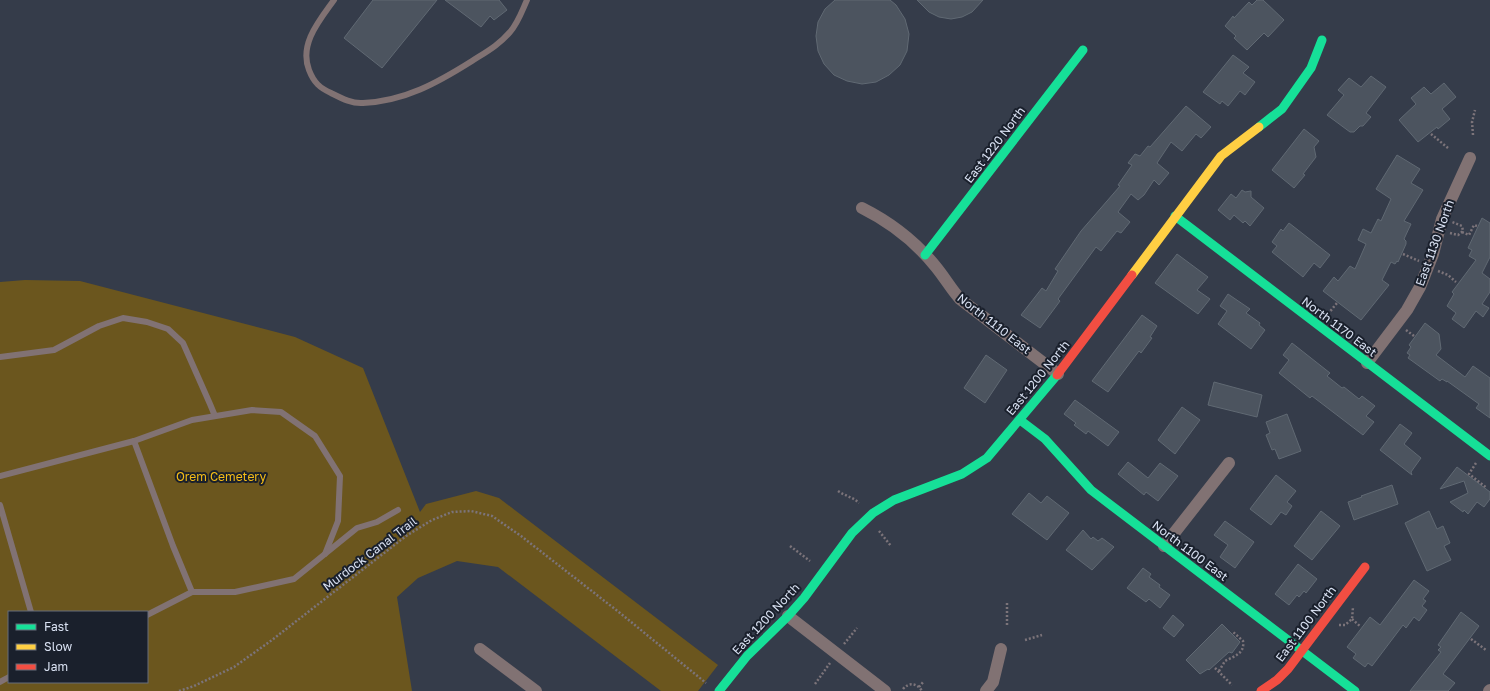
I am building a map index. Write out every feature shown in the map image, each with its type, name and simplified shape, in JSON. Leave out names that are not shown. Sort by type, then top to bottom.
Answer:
[{"type":"street","name":"East 1200 North","points":[[719,691],[747,656],[788,616],[804,598],[852,533],[873,513],[894,500],[946,481],[976,466],[987,458],[1058,374],[1221,156],[1282,109],[1311,68],[1322,40]]},
{"type":"street","name":"East 1220 North","points":[[925,255],[1083,50]]},
{"type":"street","name":"East 1130 North","points":[[1367,363],[1407,310],[1420,287],[1432,254],[1442,219],[1470,158]]},
{"type":"street","name":"North 1110 East","points":[[862,208],[881,217],[893,226],[937,267],[952,291],[960,299],[1058,374]]},
{"type":"street","name":"North 1170 East","points":[[1175,216],[1490,456]]},
{"type":"street","name":"North 1100 East","points":[[1020,420],[1045,439],[1091,490],[1355,691]]},
{"type":"street","points":[[1164,546],[1229,463]]},
{"type":"street","name":"East 1100 North","points":[[1261,691],[1277,680],[1302,651],[1365,567]]},
{"type":"street","points":[[788,616],[885,691]]},
{"type":"street","points":[[480,649],[533,690]]},
{"type":"street","points":[[986,691],[993,682],[1001,649]]},
{"type":"lane","points":[[334,0],[310,37],[306,52],[307,64],[313,81],[321,88],[343,99],[361,103],[389,100],[425,89],[448,76],[498,44],[511,31],[527,0]]},
{"type":"lane","points":[[0,357],[54,350],[99,326],[123,318],[147,322],[168,329],[183,344],[215,416]]},
{"type":"lane","points":[[0,476],[134,441],[192,420],[252,410],[281,412],[315,436],[340,476],[338,521],[325,554]]},
{"type":"lane","points":[[134,441],[173,546],[192,592]]},
{"type":"lane","points":[[0,505],[31,611]]},
{"type":"lane","points":[[148,614],[192,592],[235,592],[294,579],[357,528],[377,522],[398,510]]},
{"type":"path","points":[[1472,135],[1472,122],[1475,110]]},
{"type":"path","points":[[1431,134],[1448,148]]},
{"type":"path","points":[[1452,222],[1462,226],[1462,232]]},
{"type":"path","points":[[1462,232],[1469,235],[1474,225],[1477,226]]},
{"type":"path","points":[[1449,233],[1458,235],[1462,232]]},
{"type":"path","points":[[1403,254],[1420,261]]},
{"type":"path","points":[[1437,271],[1448,275],[1456,282]]},
{"type":"path","points":[[1325,318],[1336,303]]},
{"type":"path","points":[[1405,329],[1414,336]]},
{"type":"path","points":[[1479,460],[1469,474],[1487,488]]},
{"type":"path","points":[[838,491],[853,498],[859,503]]},
{"type":"path","name":"Murdock Canal Trail","points":[[179,691],[194,686],[234,667],[272,640],[406,536],[439,517],[452,512],[471,511],[492,516],[521,536],[707,683]]},
{"type":"path","points":[[879,531],[891,546]]},
{"type":"path","points":[[790,546],[810,561]]},
{"type":"path","points":[[1007,603],[1007,626]]},
{"type":"path","points":[[1337,625],[1345,625],[1352,620],[1354,611],[1352,605]]},
{"type":"path","points":[[1352,620],[1361,627]]},
{"type":"path","points":[[844,644],[858,628]]},
{"type":"path","points":[[1219,671],[1225,661],[1236,657],[1243,647],[1242,641],[1232,631]]},
{"type":"path","points":[[1025,640],[1042,635]]},
{"type":"path","points":[[1471,639],[1486,650]]},
{"type":"path","points":[[815,684],[830,663]]},
{"type":"path","points":[[1215,668],[1232,685]]},
{"type":"path","points":[[919,687],[924,681]]},
{"type":"path","points":[[903,689],[910,684],[919,687],[922,691]]},
{"type":"green space","name":"Orem Cemetery","points":[[25,280],[80,281],[295,337],[363,368],[420,512],[426,504],[476,491],[499,498],[718,665],[698,691],[661,691],[498,567],[457,561],[418,578],[397,597],[412,691],[0,691],[0,282]]},
{"type":"building","points":[[373,0],[437,0],[382,68],[344,38]]},
{"type":"building","points":[[445,0],[499,0],[507,10],[494,20],[490,16],[481,27]]},
{"type":"building","points":[[835,0],[890,0],[896,5],[905,19],[909,34],[907,51],[900,65],[889,75],[876,82],[862,84],[847,81],[834,75],[824,64],[818,51],[816,36],[818,22],[825,9]]},
{"type":"building","points":[[917,0],[983,0],[972,12],[962,17],[951,19],[939,17],[929,12]]},
{"type":"building","points":[[1257,0],[1263,0],[1284,20],[1268,37],[1264,33],[1247,50],[1234,38],[1236,36],[1225,26],[1233,16],[1234,18],[1249,2],[1252,5]]},
{"type":"building","points":[[1233,55],[1249,67],[1243,73],[1255,82],[1245,95],[1240,91],[1228,106],[1222,101],[1220,104],[1203,92]]},
{"type":"building","points":[[1371,76],[1386,87],[1366,113],[1371,117],[1363,126],[1360,126],[1354,132],[1350,132],[1327,115],[1344,95],[1338,90],[1349,78],[1361,87]]},
{"type":"building","points":[[1444,83],[1456,97],[1442,109],[1450,119],[1418,142],[1399,120],[1416,104],[1411,98],[1424,87],[1431,94]]},
{"type":"building","points":[[1186,106],[1211,127],[1201,138],[1196,134],[1182,151],[1171,142],[1157,163],[1169,173],[1159,185],[1154,180],[1144,195],[1138,200],[1131,194],[1118,212],[1130,222],[1121,233],[1117,231],[1101,251],[1096,247],[1058,299],[1060,301],[1040,328],[1021,315],[1042,288],[1046,291],[1058,271],[1055,269],[1081,231],[1120,186],[1118,185],[1132,165],[1128,163],[1135,154],[1140,156],[1148,146],[1150,147]]},
{"type":"building","points":[[1304,129],[1319,141],[1314,147],[1316,157],[1303,174],[1305,175],[1294,188],[1272,170]]},
{"type":"building","points":[[1397,155],[1420,169],[1411,183],[1423,190],[1404,221],[1411,224],[1404,239],[1406,244],[1398,262],[1397,261],[1395,264],[1391,262],[1382,280],[1389,285],[1361,320],[1323,291],[1334,277],[1338,281],[1350,266],[1355,269],[1366,244],[1358,240],[1363,229],[1371,233],[1378,219],[1381,221],[1391,199],[1376,189]]},
{"type":"building","points":[[1242,190],[1245,192],[1251,191],[1251,197],[1264,208],[1250,226],[1245,221],[1243,223],[1234,215],[1230,220],[1218,210],[1231,194],[1236,198]]},
{"type":"building","points":[[1482,218],[1490,223],[1490,257],[1482,273],[1490,279],[1490,292],[1482,304],[1489,308],[1483,317],[1476,311],[1464,328],[1452,319],[1456,313],[1447,306],[1454,294],[1452,292],[1476,260],[1469,256],[1472,250],[1468,248]]},
{"type":"building","points":[[1289,223],[1330,255],[1320,268],[1314,263],[1303,277],[1272,252],[1277,246],[1272,242],[1281,229],[1283,231]]},
{"type":"building","points":[[1177,254],[1208,277],[1197,290],[1210,299],[1198,314],[1155,283]]},
{"type":"building","points":[[1228,294],[1250,309],[1246,313],[1260,323],[1259,325],[1265,330],[1251,349],[1218,324],[1227,311],[1220,306]]},
{"type":"building","points":[[1142,315],[1157,326],[1150,337],[1152,338],[1141,353],[1139,351],[1108,392],[1092,381]]},
{"type":"building","points":[[1425,323],[1439,334],[1441,349],[1436,355],[1465,377],[1473,366],[1490,378],[1490,418],[1476,408],[1479,404],[1447,381],[1442,379],[1440,381],[1408,358],[1410,355],[1407,353],[1411,347],[1409,345]]},
{"type":"building","points":[[1292,343],[1330,373],[1327,376],[1342,388],[1344,387],[1359,399],[1362,396],[1375,406],[1366,416],[1374,422],[1363,435],[1312,396],[1310,398],[1279,373],[1289,360],[1283,355]]},
{"type":"building","points":[[986,355],[1007,370],[985,403],[964,388]]},
{"type":"building","points":[[1214,382],[1262,395],[1257,417],[1208,405]]},
{"type":"building","points":[[1075,400],[1119,432],[1108,446],[1088,431],[1086,434],[1074,425],[1076,423],[1064,414]]},
{"type":"building","points":[[1182,407],[1200,420],[1175,454],[1158,440]]},
{"type":"building","points":[[1287,414],[1301,451],[1279,459],[1275,449],[1272,450],[1266,435],[1270,433],[1266,422]]},
{"type":"building","points":[[1400,424],[1412,433],[1404,444],[1421,458],[1411,472],[1412,475],[1380,450]]},
{"type":"building","points":[[1128,462],[1148,478],[1160,463],[1178,476],[1158,501],[1146,492],[1144,495],[1118,474]]},
{"type":"building","points":[[1457,467],[1490,492],[1490,499],[1484,507],[1477,502],[1468,514],[1450,502],[1468,493],[1464,481],[1440,489]]},
{"type":"building","points":[[1276,475],[1296,491],[1287,502],[1292,506],[1286,515],[1281,512],[1271,525],[1250,509]]},
{"type":"building","points":[[1392,485],[1398,504],[1354,520],[1348,502]]},
{"type":"building","points":[[1029,493],[1041,503],[1047,496],[1069,513],[1047,540],[1012,514]]},
{"type":"building","points":[[1321,511],[1340,526],[1312,560],[1294,546]]},
{"type":"building","points":[[1429,511],[1437,529],[1443,526],[1450,543],[1444,546],[1451,560],[1427,571],[1405,523]]},
{"type":"building","points":[[1225,521],[1254,542],[1235,568],[1220,557],[1228,545],[1214,535]]},
{"type":"building","points":[[1083,530],[1091,539],[1093,537],[1098,541],[1102,538],[1114,547],[1092,570],[1066,550]]},
{"type":"building","points":[[1298,564],[1317,579],[1306,593],[1304,591],[1299,597],[1297,595],[1289,605],[1275,594]]},
{"type":"building","points":[[1143,568],[1151,574],[1149,577],[1160,585],[1159,587],[1170,595],[1160,608],[1149,599],[1146,602],[1127,588]]},
{"type":"building","points":[[1414,580],[1429,591],[1423,599],[1426,601],[1422,606],[1427,610],[1419,621],[1414,617],[1406,628],[1403,625],[1372,666],[1368,663],[1365,667],[1353,658],[1356,654],[1347,647],[1370,617],[1380,625]]},
{"type":"building","points":[[1461,612],[1479,626],[1443,674],[1455,683],[1448,691],[1410,691],[1441,652],[1438,650],[1441,647],[1438,645]]},
{"type":"building","points":[[1173,615],[1184,625],[1174,637],[1163,628]]},
{"type":"building","points":[[1222,624],[1240,642],[1232,653],[1229,652],[1209,670],[1208,669],[1200,674],[1186,660]]},
{"type":"traffic: fast","points":[[1259,127],[1282,109],[1311,68],[1322,40]]},
{"type":"traffic: fast","points":[[925,255],[1083,50]]},
{"type":"traffic: fast","points":[[1175,216],[1490,456]]},
{"type":"traffic: fast","points":[[719,691],[747,656],[788,616],[804,598],[852,533],[873,513],[894,500],[962,474],[987,458],[1057,375]]},
{"type":"traffic: fast","points":[[1020,420],[1045,439],[1091,490],[1355,691]]},
{"type":"traffic: slow","points":[[1132,275],[1221,156],[1259,127]]},
{"type":"traffic: jam","points":[[1057,375],[1132,275]]},
{"type":"traffic: jam","points":[[1261,691],[1277,680],[1288,669],[1365,567]]}]
